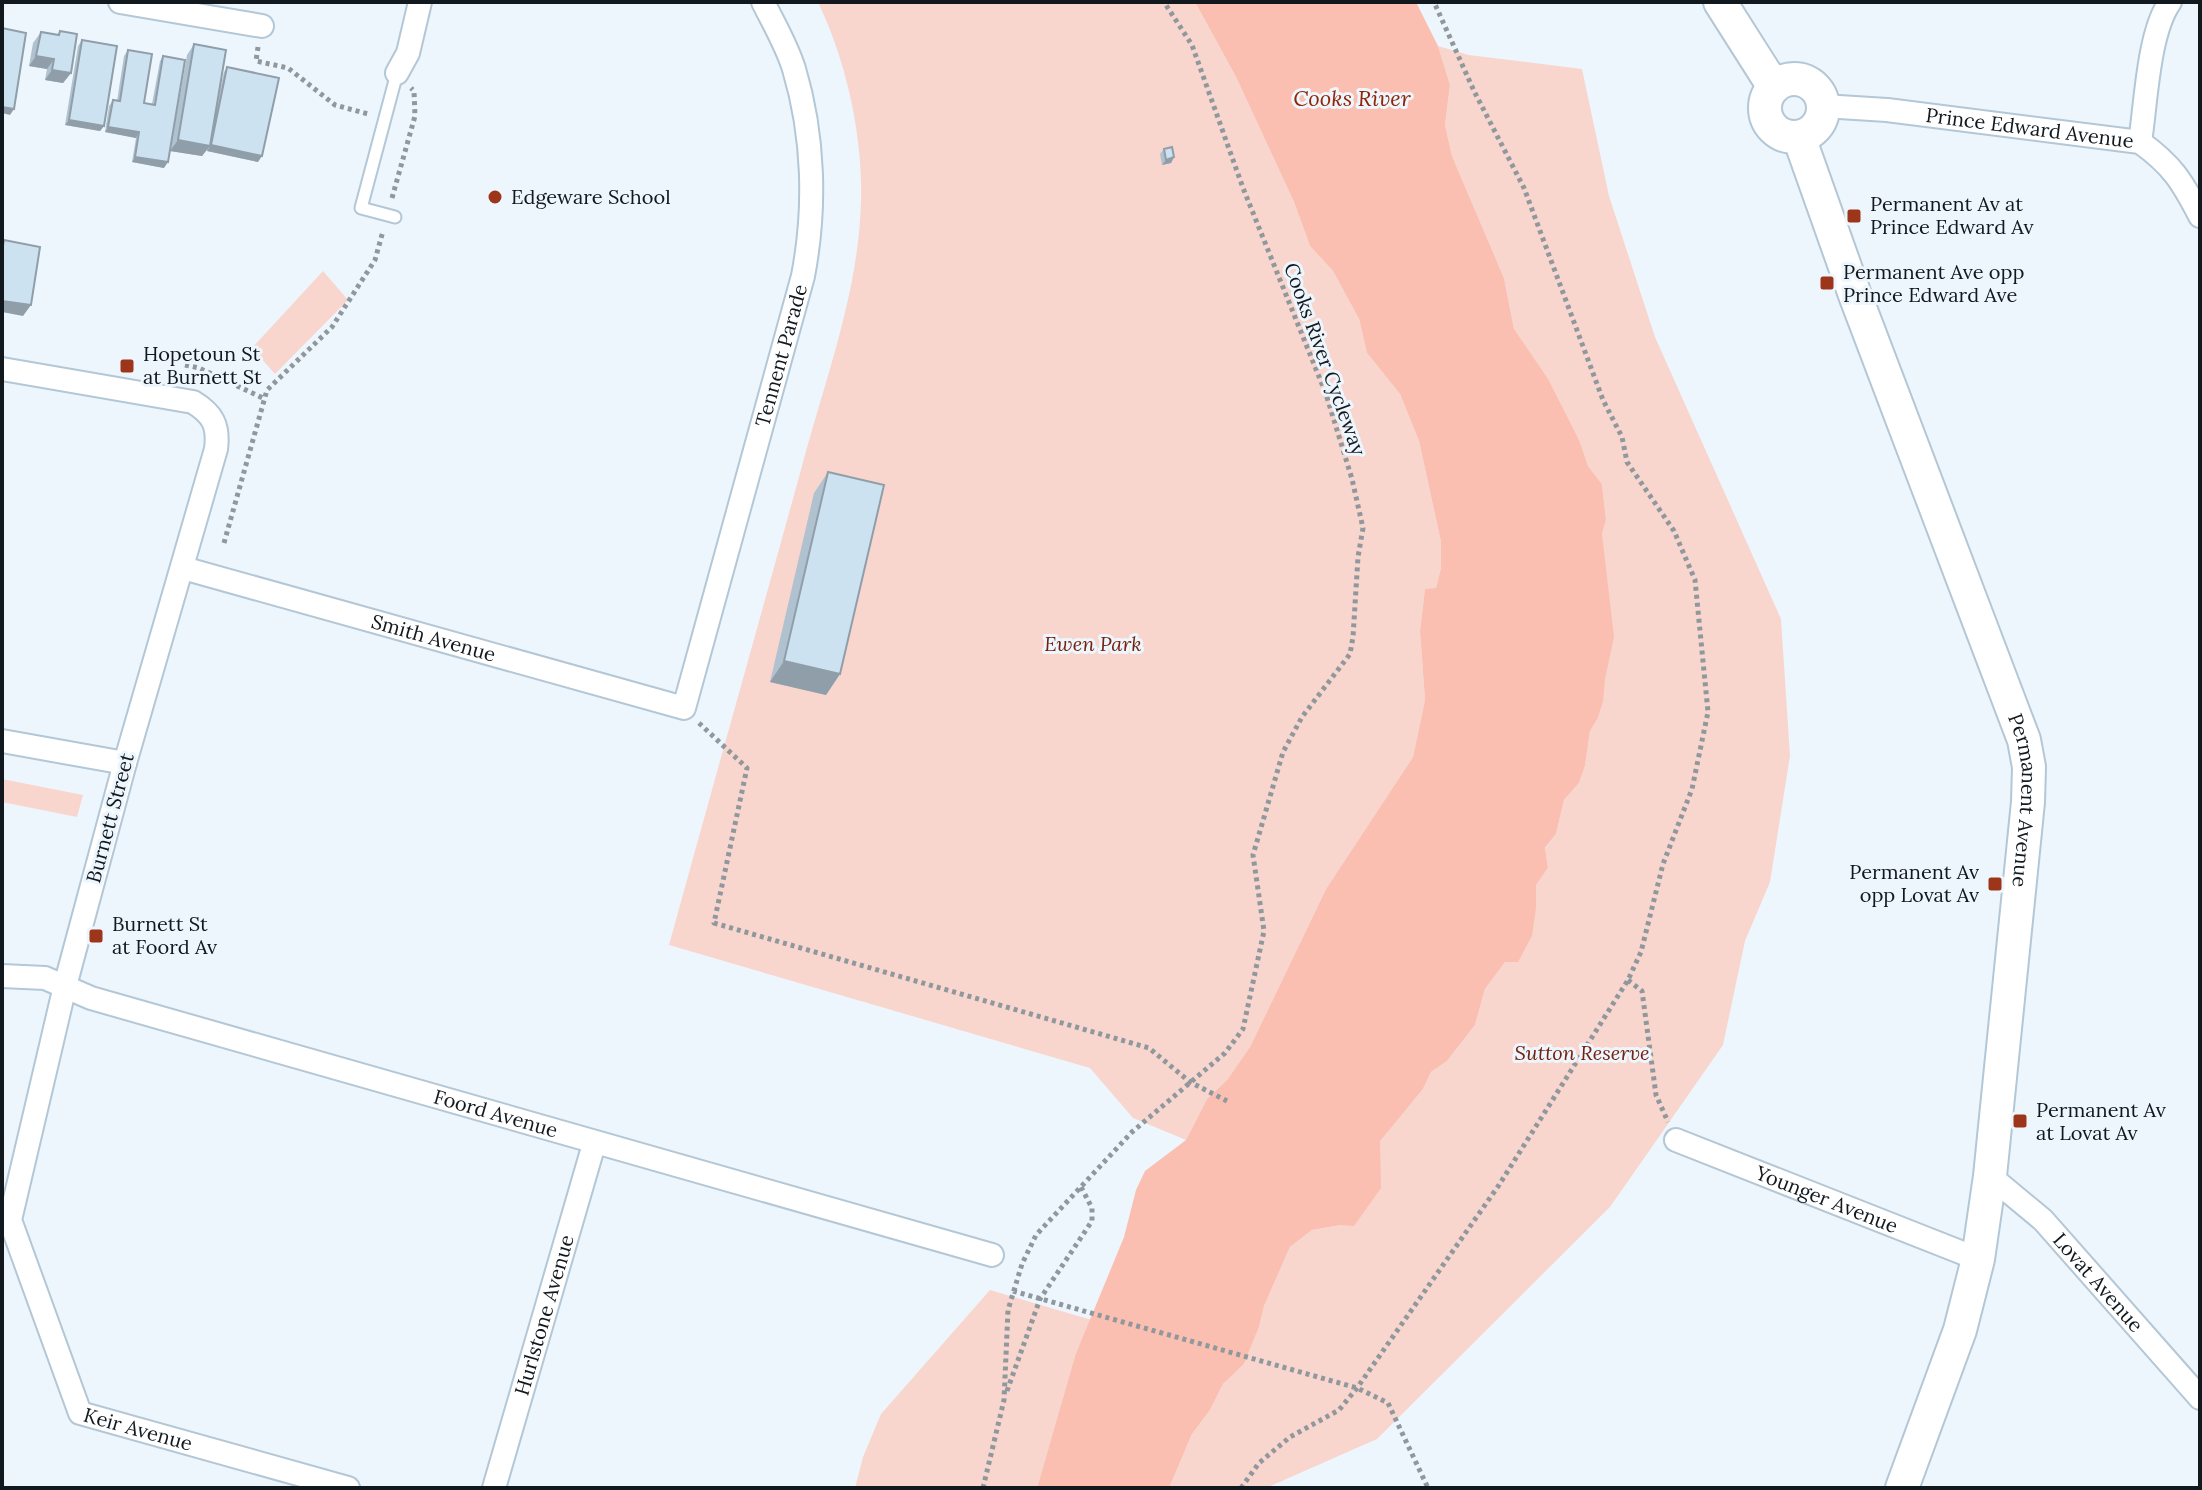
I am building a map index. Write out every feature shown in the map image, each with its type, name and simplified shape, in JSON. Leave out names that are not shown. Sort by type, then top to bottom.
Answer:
[{"type":"main road","points":[[1720,2],[1774,87]]},
{"type":"main road","points":[[1800,80],[1816,89],[1823,106],[1814,129],[1799,137],[1776,131],[1766,117],[1766,101],[1774,87],[1782,82],[1800,80]]},
{"type":"main road","name":"Permanent Avenue","points":[[1799,137],[1855,295],[2024,740],[2029,767],[1990,1176],[1978,1259],[1960,1330],[1902,1488]]},
{"type":"street","points":[[120,2],[262,26]]},
{"type":"street","points":[[397,73],[408,53],[420,2]]},
{"type":"street","name":"Tennent Parade","points":[[684,708],[803,276],[811,225],[812,175],[797,81],[787,49],[763,2]]},
{"type":"street","points":[[2140,142],[2155,41],[2170,2]]},
{"type":"street","name":"Prince Edward Avenue","points":[[1823,106],[1887,110],[2140,142],[2165,160],[2200,216]]},
{"type":"street","name":"Burnett Street","points":[[2,369],[193,402],[215,420],[218,435],[65,986],[10,1220]]},
{"type":"street","name":"Smith Avenue","points":[[183,568],[684,708]]},
{"type":"street","points":[[2,741],[125,763]]},
{"type":"street","name":"Foord Avenue","points":[[2,976],[45,978],[91,998],[594,1144],[992,1255]]},
{"type":"street","name":"Younger Avenue","points":[[1676,1140],[1978,1259]]},
{"type":"street","name":"Hurlstone Avenue","points":[[494,1488],[594,1144]]},
{"type":"street","name":"Lovat Avenue","points":[[1990,1176],[2043,1220],[2200,1398]]},
{"type":"street","name":"Keir Avenue","points":[[10,1220],[80,1413],[348,1488]]},
{"type":"lane","points":[[391,216],[361,208],[397,73]]},
{"type":"path","name":"Cooks River Cycleway","points":[[983,1488],[1004,1400],[1008,1310],[1036,1235],[1132,1132],[1225,1053],[1243,1029],[1264,931],[1253,855],[1283,752],[1302,717],[1350,654],[1363,528],[1352,479],[1326,394],[1243,188],[1192,45],[1164,2]]},
{"type":"path","points":[[1241,1488],[1269,1454],[1290,1437],[1339,1410],[1357,1388],[1499,1185],[1628,980],[1641,952],[1663,864],[1692,789],[1708,712],[1695,580],[1674,531],[1627,462],[1622,437],[1603,400],[1524,188],[1474,91],[1434,2]]},
{"type":"path","points":[[262,26],[256,61],[288,68],[335,105],[385,119]]},
{"type":"path","points":[[224,543],[267,390],[332,327],[375,260],[391,216],[415,116],[414,91],[397,73]]},
{"type":"path","points":[[185,365],[199,368],[265,399]]},
{"type":"path","points":[[684,708],[747,768],[714,923],[1149,1048],[1190,1082],[1227,1101]]},
{"type":"path","points":[[1628,980],[1642,991],[1656,1095],[1676,1140]]},
{"type":"path","points":[[1004,1400],[1040,1299],[1092,1221],[1092,1208],[1080,1185]]},
{"type":"path","points":[[1013,1291],[1357,1388],[1388,1403],[1428,1488]]},
{"type":"green space","name":"Ewen Park","points":[[818,2],[1195,2],[1236,77],[1294,202],[1310,246],[1333,271],[1359,319],[1367,353],[1400,394],[1419,441],[1441,542],[1441,568],[1436,588],[1425,590],[1420,631],[1425,700],[1413,757],[1326,889],[1250,1047],[1227,1080],[1207,1099],[1186,1140],[1133,1118],[1090,1068],[669,945],[839,335],[854,268],[861,201],[856,125],[837,49]]},
{"type":"green space","name":"Sutton Reserve","points":[[1438,46],[1469,55],[1582,69],[1609,196],[1655,337],[1781,619],[1790,756],[1770,882],[1745,941],[1723,1045],[1610,1207],[1377,1439],[1266,1488],[1169,1488],[1192,1434],[1210,1410],[1223,1384],[1244,1364],[1264,1306],[1290,1247],[1312,1230],[1341,1225],[1379,1162],[1379,1141],[1423,1089],[1431,1072],[1447,1061],[1475,1025],[1485,989],[1505,962],[1536,908],[1536,885],[1548,868],[1545,849],[1556,834],[1564,800],[1579,783],[1590,731],[1603,702],[1602,534],[1606,520],[1602,484],[1588,466],[1580,442],[1514,329],[1504,278],[1452,156],[1445,125],[1450,85]]},
{"type":"green space","points":[[323,271],[348,300],[275,374],[252,348]]},
{"type":"green space","points":[[2,779],[83,795],[77,817],[2,802]]},
{"type":"green space","points":[[990,1290],[1092,1320],[1075,1356],[1037,1488],[855,1488],[863,1457],[881,1414]]},
{"type":"water","name":"Cooks River","points":[[1195,2],[1416,2],[1438,46],[1450,85],[1445,125],[1452,156],[1504,278],[1514,329],[1548,379],[1580,442],[1588,466],[1602,484],[1606,520],[1602,534],[1614,637],[1603,702],[1590,731],[1585,766],[1579,783],[1564,800],[1556,834],[1545,848],[1548,868],[1536,885],[1532,936],[1518,962],[1505,962],[1485,989],[1475,1025],[1447,1061],[1431,1072],[1423,1089],[1380,1141],[1381,1188],[1354,1226],[1312,1230],[1290,1247],[1264,1306],[1244,1364],[1223,1384],[1210,1410],[1192,1434],[1169,1488],[1037,1488],[1075,1356],[1124,1237],[1136,1190],[1145,1171],[1186,1140],[1207,1099],[1227,1080],[1250,1047],[1326,889],[1413,757],[1425,700],[1420,631],[1425,589],[1436,588],[1441,568],[1441,542],[1419,441],[1400,394],[1367,353],[1359,319],[1333,271],[1310,246],[1294,202],[1236,77]]},
{"type":"building","points":[[2,28],[26,33],[14,109],[2,107]]},
{"type":"building","points":[[60,31],[77,34],[71,73],[52,70],[54,59],[36,56],[41,32],[59,35]]},
{"type":"building","points":[[82,40],[117,46],[104,126],[69,120]]},
{"type":"building","points":[[194,44],[226,50],[210,146],[178,140]]},
{"type":"building","points":[[128,50],[152,54],[144,103],[155,105],[163,56],[185,60],[168,162],[135,157],[139,132],[108,127],[113,100],[120,101]]},
{"type":"building","points":[[227,67],[279,78],[262,156],[211,145]]},
{"type":"building","points":[[1172,147],[1174,157],[1166,160],[1164,149]]},
{"type":"building","points":[[4,240],[40,247],[31,305],[2,301]]},
{"type":"building","points":[[828,472],[884,485],[840,674],[784,661]]},
{"type":"place","name":"Edgeware School","points":[[495,197]]},
{"type":"place","name":"Permanent Av at Prince Edward Av","points":[[1854,216]]},
{"type":"place","name":"Permanent Ave opp Prince Edward Ave","points":[[1827,283]]},
{"type":"place","name":"Hopetoun St at Burnett St","points":[[127,366]]},
{"type":"place","name":"Permanent Av opp Lovat Av","points":[[1995,884]]},
{"type":"place","name":"Burnett St at Foord Av","points":[[96,936]]},
{"type":"place","name":"Permanent Av at Lovat Av","points":[[2020,1121]]}]
